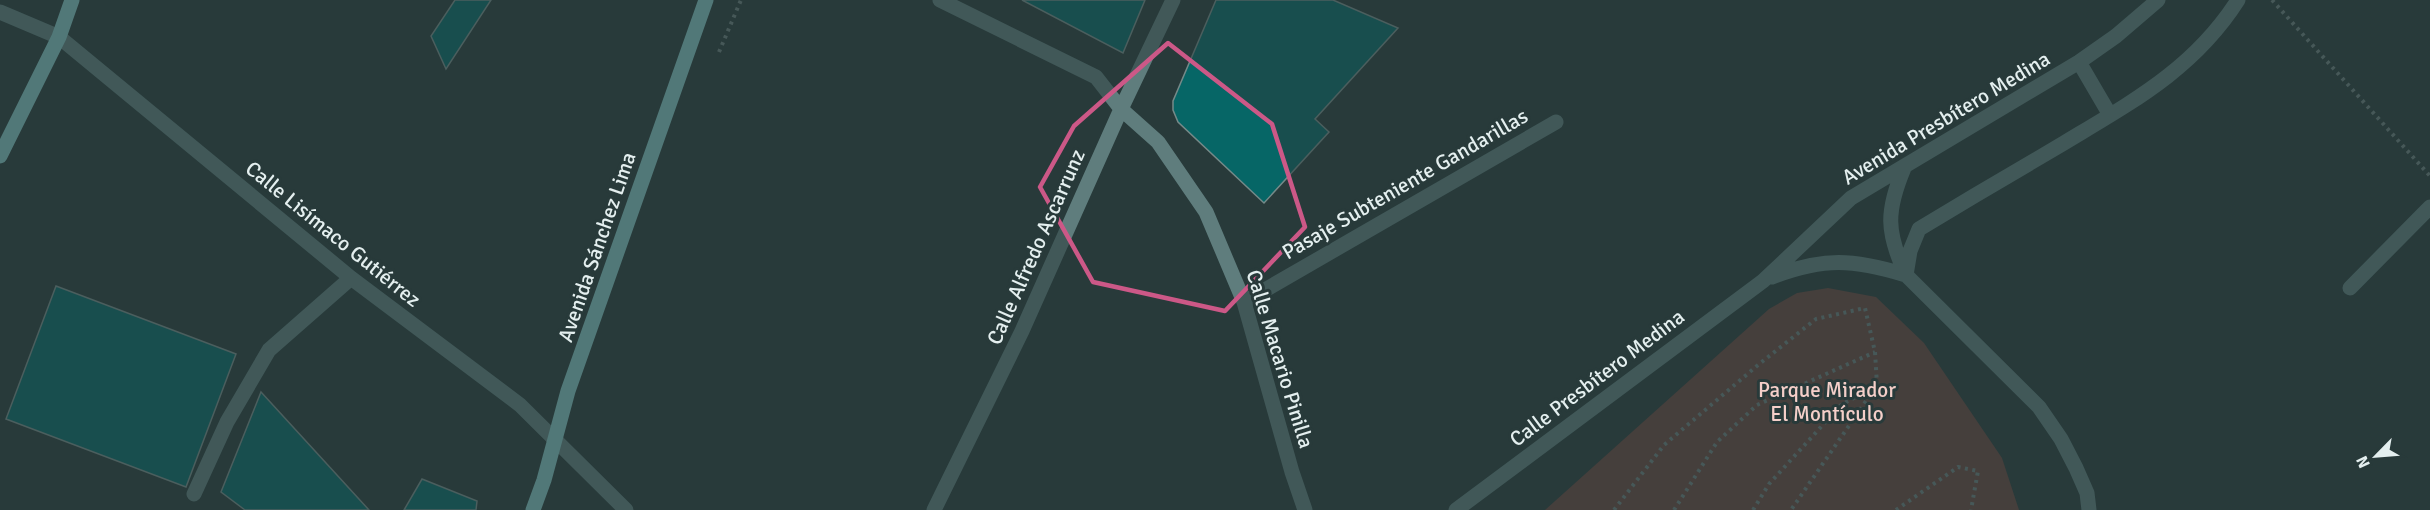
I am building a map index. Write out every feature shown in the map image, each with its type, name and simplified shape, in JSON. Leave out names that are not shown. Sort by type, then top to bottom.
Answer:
[{"type":"main road","points":[[0,156],[58,37],[72,0]]},
{"type":"main road","name":"Avenida Sánchez Lima","points":[[533,510],[556,439],[568,391],[706,0]]},
{"type":"street","name":"Calle Macario Pinilla","points":[[940,0],[1096,77],[1121,109],[1158,142],[1206,212],[1244,302],[1305,510]]},
{"type":"street","name":"Calle Alfredo Ascarrunz","points":[[934,510],[1022,331],[1121,109],[1173,0]]},
{"type":"street","name":"Avenida Presbítero Medina","points":[[1763,280],[1851,198],[2079,62],[2116,36],[2158,0]]},
{"type":"street","points":[[1906,275],[1910,251],[1919,229],[2146,93],[2190,60],[2223,23],[2238,0]]},
{"type":"street","name":"Calle Lisímaco Gutiérrez","points":[[0,12],[58,37],[351,278],[520,405],[626,510]]},
{"type":"street","points":[[2079,62],[2110,115]]},
{"type":"street","name":"Pasaje Subteniente Gandarillas","points":[[1244,302],[1557,122]]},
{"type":"street","points":[[1904,168],[1893,194],[1890,222],[1894,250],[1906,275],[2039,408],[2061,439],[2076,468],[2087,493],[2089,510]]},
{"type":"street","points":[[2350,288],[2430,207]]},
{"type":"street","points":[[1763,280],[1798,267],[1834,261],[1871,264],[1906,275]]},
{"type":"street","points":[[194,494],[227,422],[269,350],[351,278]]},
{"type":"street","name":"Calle Presbítero Medina","points":[[1456,510],[1763,280]]},
{"type":"path","points":[[716,59],[741,0]]},
{"type":"path","points":[[2272,0],[2430,176]]},
{"type":"path","points":[[1614,510],[1664,445],[1816,319],[1865,308],[1875,352],[1877,385],[1791,510]]},
{"type":"path","points":[[1674,510],[1717,442],[1757,405],[1875,352]]},
{"type":"path","points":[[1753,510],[1769,484],[1841,405],[1877,385]]},
{"type":"path","points":[[1896,510],[1958,467],[1978,471],[1971,510]]},
{"type":"highlighted area","points":[[1168,43],[1272,124],[1305,227],[1225,311],[1093,282],[1040,187],[1074,126]]},
{"type":"green space","name":"Parque Mirador El Montículo","points":[[1828,288],[1876,297],[1924,343],[2002,458],[2019,510],[1545,510],[1769,309],[1797,293]]},
{"type":"building","points":[[455,0],[491,0],[446,69],[431,36]]},
{"type":"building","points":[[1022,0],[1145,0],[1123,53]]},
{"type":"building","points":[[1216,0],[1333,0],[1398,28],[1315,119],[1329,132],[1264,203],[1178,122],[1173,110],[1173,101]]},
{"type":"building","points":[[56,286],[236,354],[186,487],[6,419]]},
{"type":"building","points":[[261,392],[369,510],[245,510],[221,492]]},
{"type":"building","points":[[422,479],[477,501],[476,510],[404,510]]}]
